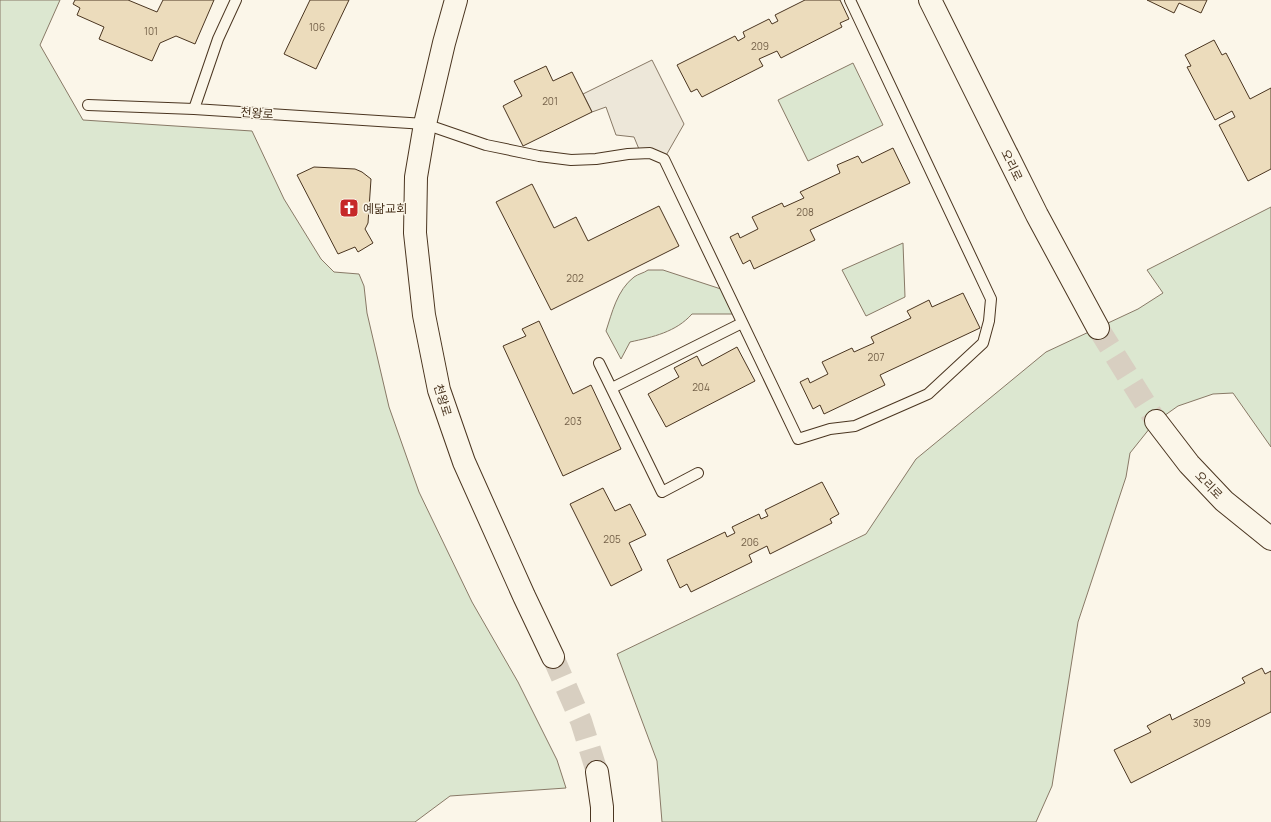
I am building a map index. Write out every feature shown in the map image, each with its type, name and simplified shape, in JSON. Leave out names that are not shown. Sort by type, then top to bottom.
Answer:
[{"type":"street","name":"천왕로","points":[[456,0],[444,43],[425,124],[416,177],[416,233],[424,315],[439,390],[464,462],[553,657]]},
{"type":"street","name":"오리로","points":[[930,0],[1037,215],[1098,328]]},
{"type":"street","name":"오리로","points":[[1156,421],[1189,464],[1224,501],[1271,539]]},
{"type":"street","points":[[597,772],[602,807],[602,822]]},
{"type":"lane","points":[[194,109],[218,39],[236,0]]},
{"type":"lane","points":[[425,124],[486,145],[539,156],[571,160],[596,159],[628,154],[650,154],[664,159],[798,439],[830,429],[855,426],[928,394],[983,343],[989,321],[991,299],[850,0]]},
{"type":"lane","name":"천왕로","points":[[88,105],[194,109],[425,124]]},
{"type":"lane","points":[[612,388],[742,323]]},
{"type":"lane","points":[[599,363],[662,492],[698,473]]},
{"type":"green space","points":[[0,0],[60,0],[40,45],[83,120],[252,131],[284,199],[321,259],[334,272],[359,274],[364,286],[367,313],[389,407],[419,492],[472,602],[518,682],[557,760],[566,788],[450,796],[415,822],[0,822]]},
{"type":"green space","points":[[853,63],[883,125],[808,161],[778,100]]},
{"type":"green space","points":[[1271,207],[1271,447],[1233,393],[1213,394],[1178,406],[1154,423],[1130,453],[1126,477],[1078,622],[1052,786],[1036,822],[662,822],[657,761],[617,654],[866,534],[916,459],[1046,352],[1138,309],[1163,293],[1147,270]]},
{"type":"green space","points":[[903,243],[905,297],[866,316],[842,270]]},
{"type":"green space","points":[[648,270],[663,270],[727,291],[738,314],[692,314],[679,325],[664,333],[630,342],[621,359],[606,331],[613,309],[623,288],[634,277]]},
{"type":"shaded area","points":[[652,60],[684,124],[664,159],[641,154],[634,137],[616,135],[606,107],[592,112],[583,94]]},
{"type":"building","points":[[75,0],[128,0],[157,12],[163,0],[214,0],[195,44],[176,36],[160,43],[152,61],[99,39],[104,27],[77,15],[80,8],[73,4]]},
{"type":"building","points":[[310,0],[349,0],[316,69],[284,54]]},
{"type":"building","points":[[805,0],[840,0],[849,19],[840,23],[842,27],[781,58],[777,51],[759,59],[763,66],[702,97],[697,89],[691,92],[677,65],[735,36],[738,41],[745,37],[743,32],[769,19],[772,24],[778,21],[775,15]]},
{"type":"building","points":[[1147,0],[1207,0],[1201,13],[1179,3],[1174,13]]},
{"type":"building","points":[[1214,40],[1222,55],[1226,53],[1250,99],[1271,88],[1271,169],[1248,181],[1219,125],[1235,117],[1232,111],[1215,120],[1187,67],[1191,66],[1185,55]]},
{"type":"building","points":[[546,66],[553,81],[572,72],[592,112],[523,146],[503,106],[522,96],[514,81]]},
{"type":"building","points":[[893,148],[910,183],[810,230],[815,240],[754,269],[750,260],[743,264],[730,237],[738,233],[740,238],[758,229],[752,217],[782,203],[784,207],[804,198],[800,192],[840,173],[837,165],[858,156],[862,163]]},
{"type":"building","points":[[314,167],[355,169],[371,179],[368,223],[365,229],[373,243],[358,252],[355,247],[338,254],[297,175]]},
{"type":"building","points":[[532,184],[554,228],[576,217],[588,241],[659,206],[679,246],[551,310],[496,202]]},
{"type":"building","points":[[963,293],[980,328],[880,375],[885,385],[824,414],[820,405],[813,409],[800,382],[808,378],[810,383],[828,374],[822,362],[852,348],[854,352],[874,343],[871,337],[911,318],[907,311],[929,300],[932,307]]},
{"type":"building","points":[[539,321],[573,394],[591,385],[621,449],[563,476],[503,346],[526,336],[522,329]]},
{"type":"building","points":[[737,347],[755,381],[666,427],[648,394],[679,377],[674,368],[697,356],[702,366]]},
{"type":"building","points":[[822,482],[839,514],[830,519],[832,523],[770,554],[767,546],[749,555],[752,562],[691,592],[687,584],[680,588],[667,560],[725,532],[727,537],[735,533],[732,527],[759,514],[761,519],[768,516],[765,510]]},
{"type":"building","points":[[603,488],[615,511],[630,504],[646,535],[629,543],[642,570],[611,586],[570,504]]},
{"type":"building","points":[[1262,668],[1265,674],[1271,671],[1271,712],[1131,783],[1114,750],[1151,732],[1147,726],[1170,714],[1172,720],[1245,683],[1242,678]]},
{"type":"tunnel","points":[[1098,328],[1156,421]]},
{"type":"tunnel","points":[[553,657],[581,721],[597,772]]},
{"type":"place","name":"예닮교회","points":[[349,208]]}]
